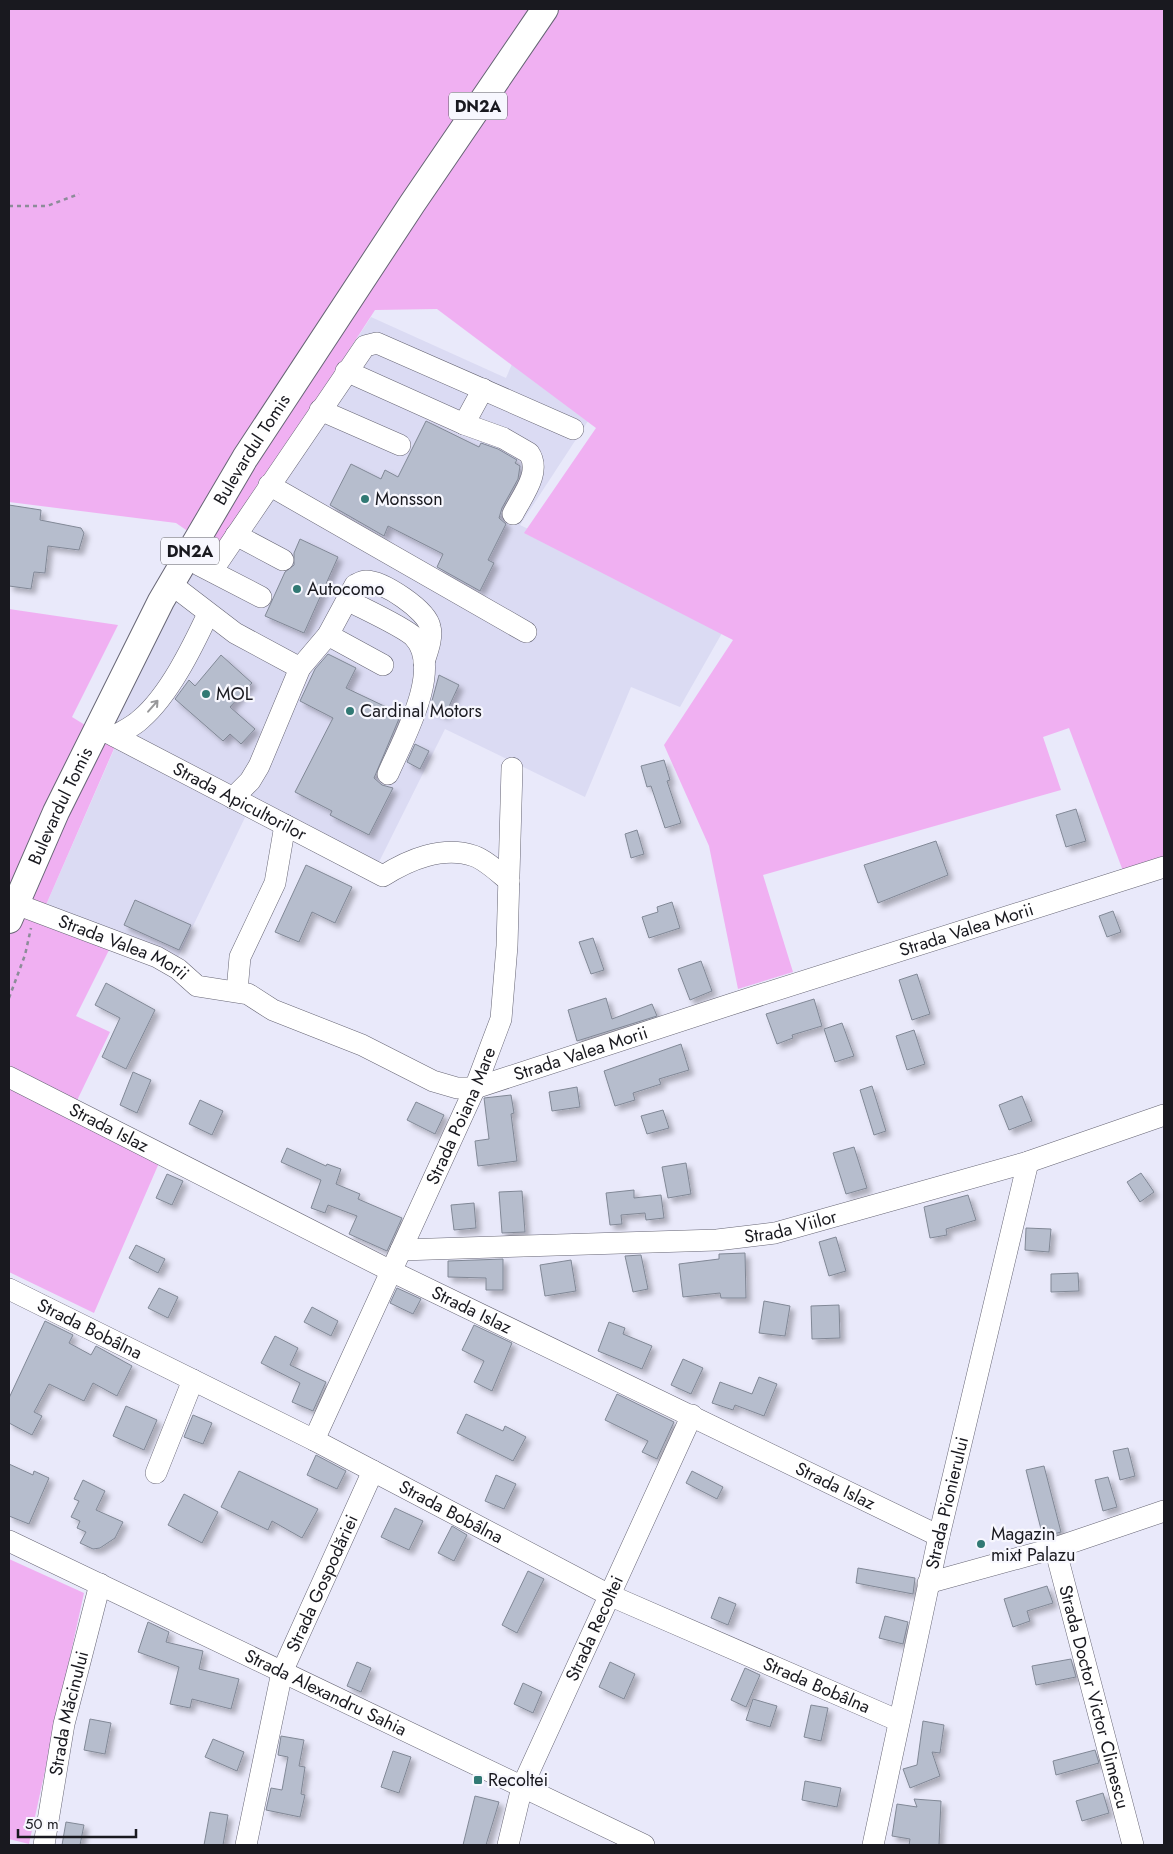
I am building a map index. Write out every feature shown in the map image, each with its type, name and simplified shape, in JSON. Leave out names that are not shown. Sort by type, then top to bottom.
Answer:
[{"type":"main road","name":"Bulevardul Tomis","points":[[17,905],[56,780],[150,594],[234,451],[400,196],[527,9]]},
{"type":"main road","name":"Bulevardul Tomis","points":[[17,905],[106,732],[171,584],[256,442],[412,204],[545,9]]},
{"type":"street","points":[[212,571],[346,371],[365,346],[377,343],[573,429]]},
{"type":"street","points":[[346,371],[520,447],[533,459],[534,468],[532,476],[513,514]]},
{"type":"street","points":[[464,424],[483,388]]},
{"type":"street","points":[[320,410],[400,446]]},
{"type":"street","points":[[269,485],[526,632]]},
{"type":"street","points":[[236,535],[283,560]]},
{"type":"street","points":[[186,559],[261,597]]},
{"type":"street","points":[[233,798],[250,781],[259,766],[300,668],[328,636],[355,585],[363,580],[373,582],[416,605],[426,615],[431,628],[417,708],[388,774]]},
{"type":"street","points":[[171,584],[208,614],[236,633],[300,668]]},
{"type":"street","points":[[347,600],[413,636],[421,648],[424,662]]},
{"type":"street","points":[[106,732],[141,720],[156,703],[197,638],[208,614]]},
{"type":"street","points":[[328,636],[384,665]]},
{"type":"street","name":"Strada Apicultorilor","points":[[106,732],[383,876],[404,862],[444,852],[475,856],[509,881]]},
{"type":"street","name":"Strada Poiana Mare","points":[[314,1440],[475,1088],[501,1019],[507,946],[512,768]]},
{"type":"street","points":[[237,992],[240,957],[275,883],[285,825]]},
{"type":"street","name":"Strada Valea Morii","points":[[17,905],[157,957],[178,969],[197,986],[248,994],[273,1010],[306,1025],[362,1045],[433,1080],[457,1088],[475,1088],[1164,867]]},
{"type":"street","name":"Strada Islaz","points":[[9,1076],[391,1271],[938,1536]]},
{"type":"street","name":"Strada Viilor","points":[[401,1250],[717,1240],[775,1233],[1028,1162],[1164,1115]]},
{"type":"street","name":"Strada Pionierului","points":[[873,1845],[938,1536],[1028,1162]]},
{"type":"street","name":"Strada Bobâlna","points":[[9,1289],[314,1440],[609,1595],[899,1721]]},
{"type":"street","points":[[156,1473],[193,1380]]},
{"type":"street","name":"Strada Recoltei","points":[[508,1845],[522,1786],[692,1416]]},
{"type":"street","name":"Strada Gospodăriei","points":[[246,1845],[282,1672],[373,1471]]},
{"type":"street","points":[[928,1583],[1056,1548],[1164,1511]]},
{"type":"street","name":"Strada Alexandru Sahia","points":[[9,1541],[644,1845]]},
{"type":"street","name":"Strada Doctor Victor Climescu","points":[[1056,1548],[1133,1845]]},
{"type":"street","name":"Strada Măcinului","points":[[44,1845],[64,1724],[100,1584]]},
{"type":"path","points":[[9,206],[47,206],[79,194]]},
{"type":"path","points":[[9,998],[25,955],[17,905]]},
{"type":"shaded area","points":[[9,9],[1164,9],[1164,859],[1123,871],[1069,728],[1043,737],[1061,790],[763,875],[793,972],[738,989],[709,846],[664,745],[733,640],[524,533],[596,428],[437,309],[375,310],[218,552],[176,523],[9,502]]},
{"type":"shaded area","points":[[371,317],[506,378],[512,364],[590,418],[520,525],[726,626],[680,707],[631,687],[585,797],[445,729],[379,862],[250,807],[171,972],[39,921],[116,745],[104,737],[207,544],[218,552]]},
{"type":"shaded area","points":[[9,609],[118,625],[72,717],[116,744],[39,921],[110,948],[76,1016],[110,1032],[70,1115],[159,1163],[94,1313],[9,1272]]},
{"type":"shaded area","points":[[9,1559],[84,1593],[29,1844],[9,1839]]},
{"type":"building","points":[[426,421],[479,447],[481,443],[498,449],[517,460],[515,463],[520,466],[518,479],[502,508],[499,518],[506,524],[488,560],[494,563],[480,591],[437,567],[443,554],[388,526],[384,536],[330,505],[351,464],[381,479],[385,470],[398,477]]},
{"type":"building","points":[[9,505],[41,510],[40,520],[81,528],[84,533],[79,550],[48,546],[45,573],[34,572],[31,589],[9,586]]},
{"type":"building","points":[[300,539],[338,557],[304,633],[265,616],[285,572],[294,565],[294,553]]},
{"type":"building","points":[[328,654],[356,668],[346,688],[401,714],[374,778],[382,785],[393,788],[369,835],[330,815],[332,811],[295,792],[333,718],[300,701],[315,669]]},
{"type":"building","points":[[221,655],[252,683],[230,707],[255,729],[241,744],[230,734],[223,741],[175,699],[189,680],[195,686]]},
{"type":"building","points":[[439,675],[459,685],[445,715],[430,708]]},
{"type":"building","points":[[415,744],[429,751],[420,769],[407,762]]},
{"type":"building","points":[[664,760],[670,780],[667,781],[681,823],[665,828],[651,786],[647,787],[641,766]]},
{"type":"building","points":[[1076,809],[1086,841],[1066,847],[1056,815]]},
{"type":"building","points":[[637,830],[644,854],[631,858],[625,834]]},
{"type":"building","points":[[936,841],[948,875],[878,903],[864,865]]},
{"type":"building","points":[[306,865],[352,887],[335,923],[312,912],[299,942],[275,932]]},
{"type":"building","points":[[135,900],[191,925],[179,950],[124,925]]},
{"type":"building","points":[[672,902],[680,928],[649,938],[642,917],[658,912],[657,907]]},
{"type":"building","points":[[1113,911],[1121,932],[1107,937],[1099,916]]},
{"type":"building","points":[[593,938],[604,970],[591,974],[579,942]]},
{"type":"building","points":[[701,961],[712,991],[690,1000],[678,969]]},
{"type":"building","points":[[917,974],[930,1014],[912,1020],[899,980]]},
{"type":"building","points":[[106,983],[155,1010],[126,1069],[102,1057],[120,1018],[95,1005]]},
{"type":"building","points":[[606,998],[612,1019],[652,1004],[657,1016],[577,1041],[568,1010]]},
{"type":"building","points":[[814,999],[822,1026],[792,1035],[793,1038],[777,1044],[766,1014]]},
{"type":"building","points":[[842,1023],[854,1056],[835,1062],[824,1029]]},
{"type":"building","points":[[914,1030],[925,1064],[907,1070],[896,1036]]},
{"type":"building","points":[[681,1044],[689,1070],[659,1079],[661,1084],[633,1093],[635,1100],[615,1106],[604,1071]]},
{"type":"building","points":[[133,1072],[151,1080],[137,1113],[120,1105]]},
{"type":"building","points":[[872,1086],[886,1131],[874,1135],[860,1090]]},
{"type":"building","points":[[577,1087],[580,1107],[552,1111],[549,1092]]},
{"type":"building","points":[[511,1095],[514,1113],[511,1114],[517,1161],[478,1166],[475,1141],[489,1139],[484,1098]]},
{"type":"building","points":[[1022,1096],[1032,1121],[1009,1130],[999,1105]]},
{"type":"building","points":[[200,1100],[223,1111],[212,1135],[189,1124]]},
{"type":"building","points":[[416,1102],[444,1115],[435,1134],[407,1120]]},
{"type":"building","points":[[663,1110],[669,1128],[647,1134],[641,1116]]},
{"type":"building","points":[[854,1147],[867,1188],[846,1194],[833,1153]]},
{"type":"building","points":[[287,1148],[326,1166],[327,1164],[341,1169],[336,1184],[360,1194],[358,1199],[402,1218],[387,1251],[349,1234],[357,1216],[328,1205],[325,1213],[311,1208],[321,1180],[281,1162]]},
{"type":"building","points":[[686,1163],[691,1194],[668,1198],[662,1167]]},
{"type":"building","points":[[1141,1173],[1154,1192],[1140,1202],[1127,1182]]},
{"type":"building","points":[[167,1174],[183,1181],[172,1205],[156,1198]]},
{"type":"building","points":[[634,1190],[634,1198],[661,1195],[664,1218],[646,1220],[645,1213],[621,1215],[622,1224],[610,1225],[606,1193]]},
{"type":"building","points":[[522,1191],[525,1232],[502,1233],[499,1192]]},
{"type":"building","points":[[968,1195],[976,1220],[946,1229],[947,1235],[930,1238],[924,1207]]},
{"type":"building","points":[[474,1203],[476,1228],[454,1230],[451,1205]]},
{"type":"building","points":[[1026,1228],[1051,1229],[1049,1252],[1025,1250]]},
{"type":"building","points":[[836,1237],[846,1271],[829,1276],[819,1242]]},
{"type":"building","points":[[136,1245],[165,1259],[158,1273],[129,1258]]},
{"type":"building","points":[[745,1253],[746,1298],[721,1298],[720,1293],[683,1297],[679,1264],[719,1259],[719,1254]]},
{"type":"building","points":[[641,1255],[648,1289],[633,1292],[625,1256]]},
{"type":"building","points":[[503,1259],[503,1290],[486,1290],[486,1278],[448,1277],[448,1261]]},
{"type":"building","points":[[571,1260],[576,1291],[545,1296],[540,1265]]},
{"type":"building","points":[[1078,1273],[1079,1291],[1051,1292],[1051,1274]]},
{"type":"building","points":[[159,1288],[178,1297],[168,1318],[148,1308]]},
{"type":"building","points":[[397,1288],[421,1299],[413,1314],[390,1303]]},
{"type":"building","points":[[764,1301],[790,1306],[785,1336],[759,1333]]},
{"type":"building","points":[[839,1305],[840,1338],[812,1339],[811,1306]]},
{"type":"building","points":[[312,1307],[338,1321],[331,1336],[304,1322]]},
{"type":"building","points":[[45,1321],[73,1335],[69,1343],[91,1355],[96,1346],[132,1366],[117,1396],[93,1383],[84,1401],[49,1384],[34,1412],[42,1416],[32,1435],[9,1423],[9,1398]]},
{"type":"building","points":[[609,1322],[625,1328],[623,1334],[652,1346],[642,1369],[598,1351]]},
{"type":"building","points":[[474,1325],[512,1343],[492,1391],[474,1382],[484,1361],[462,1350]]},
{"type":"building","points":[[275,1336],[298,1348],[290,1365],[326,1382],[313,1411],[292,1402],[300,1383],[261,1363]]},
{"type":"building","points":[[683,1359],[703,1368],[691,1394],[671,1385]]},
{"type":"building","points":[[759,1377],[777,1384],[764,1416],[735,1405],[733,1410],[712,1403],[720,1382],[752,1394]]},
{"type":"building","points":[[617,1394],[674,1422],[657,1459],[642,1452],[648,1441],[605,1420]]},
{"type":"building","points":[[126,1406],[157,1420],[144,1450],[113,1436]]},
{"type":"building","points":[[466,1414],[503,1431],[505,1426],[526,1437],[513,1461],[457,1433]]},
{"type":"building","points":[[193,1415],[212,1423],[203,1444],[184,1437]]},
{"type":"building","points":[[1128,1448],[1135,1476],[1120,1480],[1113,1451]]},
{"type":"building","points":[[316,1455],[346,1471],[337,1489],[307,1475]]},
{"type":"building","points":[[9,1464],[33,1475],[34,1471],[49,1478],[29,1524],[9,1516]]},
{"type":"building","points":[[1044,1466],[1061,1532],[1043,1537],[1026,1470]]},
{"type":"building","points":[[239,1471],[318,1509],[302,1538],[272,1521],[268,1530],[221,1507]]},
{"type":"building","points":[[692,1471],[723,1487],[717,1499],[686,1483]]},
{"type":"building","points":[[496,1475],[516,1484],[504,1509],[485,1501]]},
{"type":"building","points":[[1108,1477],[1117,1507],[1103,1511],[1095,1480]]},
{"type":"building","points":[[83,1480],[105,1491],[96,1510],[123,1522],[115,1538],[100,1548],[93,1549],[80,1543],[86,1532],[77,1528],[80,1521],[71,1517],[79,1501],[74,1499]]},
{"type":"building","points":[[184,1494],[218,1512],[202,1543],[168,1525]]},
{"type":"building","points":[[395,1508],[423,1521],[409,1550],[381,1537]]},
{"type":"building","points":[[452,1526],[467,1535],[454,1561],[438,1553]]},
{"type":"building","points":[[858,1568],[915,1578],[913,1594],[856,1583]]},
{"type":"building","points":[[528,1571],[544,1579],[517,1633],[502,1625]]},
{"type":"building","points":[[1047,1586],[1053,1603],[1027,1611],[1030,1621],[1013,1627],[1004,1599]]},
{"type":"building","points":[[719,1597],[736,1604],[728,1625],[711,1618]]},
{"type":"building","points":[[885,1616],[908,1622],[903,1644],[879,1638]]},
{"type":"building","points":[[148,1622],[169,1632],[166,1642],[203,1651],[199,1669],[239,1679],[231,1709],[192,1699],[190,1708],[170,1704],[179,1667],[138,1652]]},
{"type":"building","points":[[1071,1659],[1076,1677],[1036,1685],[1032,1666]]},
{"type":"building","points":[[357,1662],[371,1668],[361,1692],[347,1686]]},
{"type":"building","points":[[610,1662],[635,1674],[624,1699],[599,1687]]},
{"type":"building","points":[[745,1668],[760,1675],[746,1707],[731,1700]]},
{"type":"building","points":[[523,1683],[542,1692],[533,1713],[514,1704]]},
{"type":"building","points":[[753,1699],[777,1706],[770,1727],[746,1720]]},
{"type":"building","points":[[811,1705],[828,1708],[821,1741],[804,1737]]},
{"type":"building","points":[[90,1719],[111,1723],[105,1754],[84,1750]]},
{"type":"building","points":[[923,1721],[944,1725],[940,1753],[932,1752],[940,1776],[910,1788],[903,1769],[917,1765]]},
{"type":"building","points":[[281,1736],[304,1740],[299,1766],[305,1767],[301,1794],[305,1795],[300,1817],[266,1810],[271,1788],[282,1790],[288,1757],[278,1755]]},
{"type":"building","points":[[213,1739],[244,1752],[237,1771],[205,1757]]},
{"type":"building","points":[[1095,1750],[1099,1763],[1056,1775],[1053,1761]]},
{"type":"building","points":[[393,1751],[411,1757],[399,1793],[381,1787]]},
{"type":"building","points":[[805,1781],[841,1788],[837,1807],[802,1800]]},
{"type":"building","points":[[1103,1793],[1109,1813],[1082,1821],[1076,1801]]},
{"type":"building","points":[[475,1796],[499,1802],[486,1845],[463,1845]]},
{"type":"building","points":[[914,1799],[941,1801],[939,1845],[909,1845],[910,1839],[892,1836],[897,1804],[917,1807]]},
{"type":"building","points":[[210,1812],[228,1815],[223,1845],[204,1845]]},
{"type":"building","points":[[66,1822],[84,1825],[80,1845],[62,1845]]},
{"type":"place","name":"Monsson","points":[[365,499]]},
{"type":"place","name":"Autocomo","points":[[297,589]]},
{"type":"place","name":"MOL","points":[[206,694]]},
{"type":"place","name":"Cardinal Motors","points":[[350,711]]},
{"type":"place","name":"Magazin mixt Palazu","points":[[981,1544]]},
{"type":"place","name":"Recoltei","points":[[478,1780]]}]
